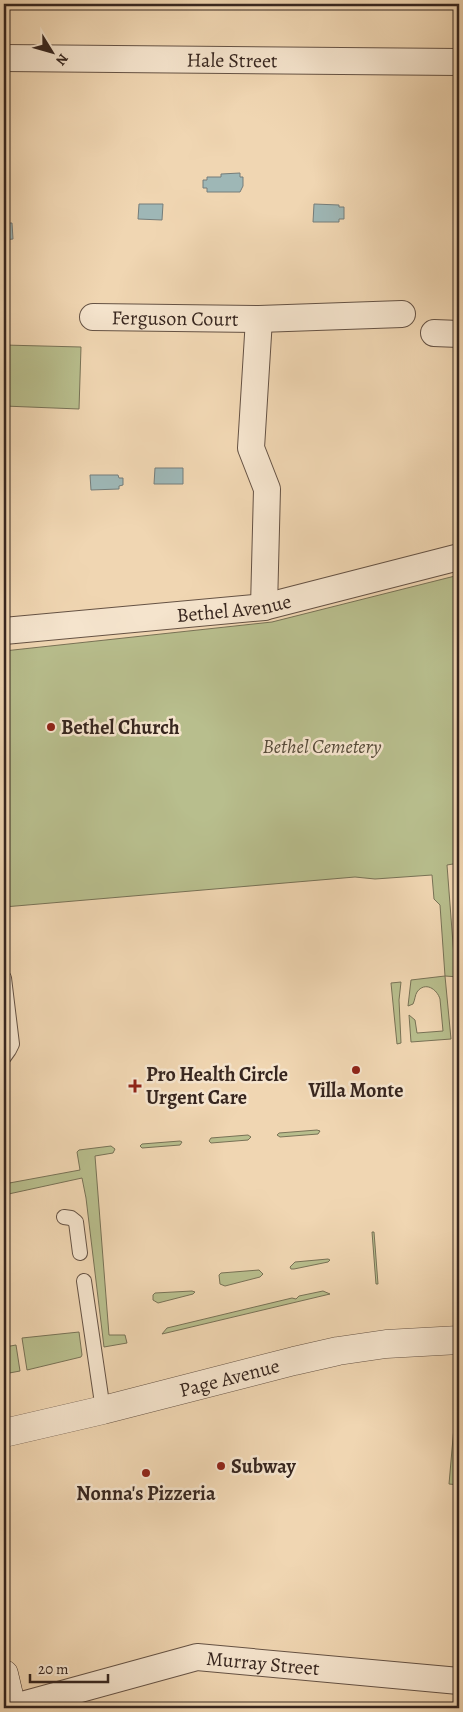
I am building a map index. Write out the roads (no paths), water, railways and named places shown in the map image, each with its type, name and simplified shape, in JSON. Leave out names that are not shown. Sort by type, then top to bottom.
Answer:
[{"type":"street","name":"Hale Street","points":[[4,58],[459,62]]},
{"type":"street","name":"Ferguson Court","points":[[93,317],[259,319],[402,314]]},
{"type":"street","name":"Ferguson Court","points":[[259,319],[252,448],[267,489],[264,608]]},
{"type":"street","name":"Bethel Avenue","points":[[4,631],[264,608],[459,557]]},
{"type":"street","name":"Page Avenue","points":[[4,1433],[338,1351],[386,1344],[459,1340]]},
{"type":"street","name":"Murray Street","points":[[11,1708],[197,1657],[459,1681]]},
{"type":"street","points":[[4,1674],[11,1708]]},
{"type":"lane","points":[[4,978],[12,1044],[4,1057]]},
{"type":"lane","points":[[64,1217],[71,1218],[76,1222],[80,1253]]},
{"type":"lane","points":[[84,1281],[103,1410]]},
{"type":"water","points":[[240,173],[240,177],[243,177],[243,186],[240,192],[207,192],[207,188],[203,188],[203,180],[207,180],[207,177],[221,177],[221,174]]},
{"type":"water","points":[[139,204],[163,204],[162,220],[138,219]]},
{"type":"water","points":[[314,204],[344,207],[344,219],[339,219],[339,222],[313,222]]},
{"type":"water","points":[[4,223],[12,223],[13,239],[4,240]]},
{"type":"water","points":[[155,468],[183,468],[183,484],[154,484]]},
{"type":"water","points":[[90,475],[118,475],[119,478],[123,478],[123,485],[119,486],[119,489],[91,490]]},
{"type":"place","name":"Bethel Church","points":[[51,727]]},
{"type":"place","name":"Villa Monte","points":[[356,1070]]},
{"type":"place","name":"Pro Health Circle Urgent Care","points":[[135,1086]]},
{"type":"place","name":"Subway","points":[[221,1466]]},
{"type":"place","name":"Nonna's Pizzeria","points":[[146,1473]]},
{"type":"park label","name":"Bethel Cemetery","points":[[322,746]]}]
